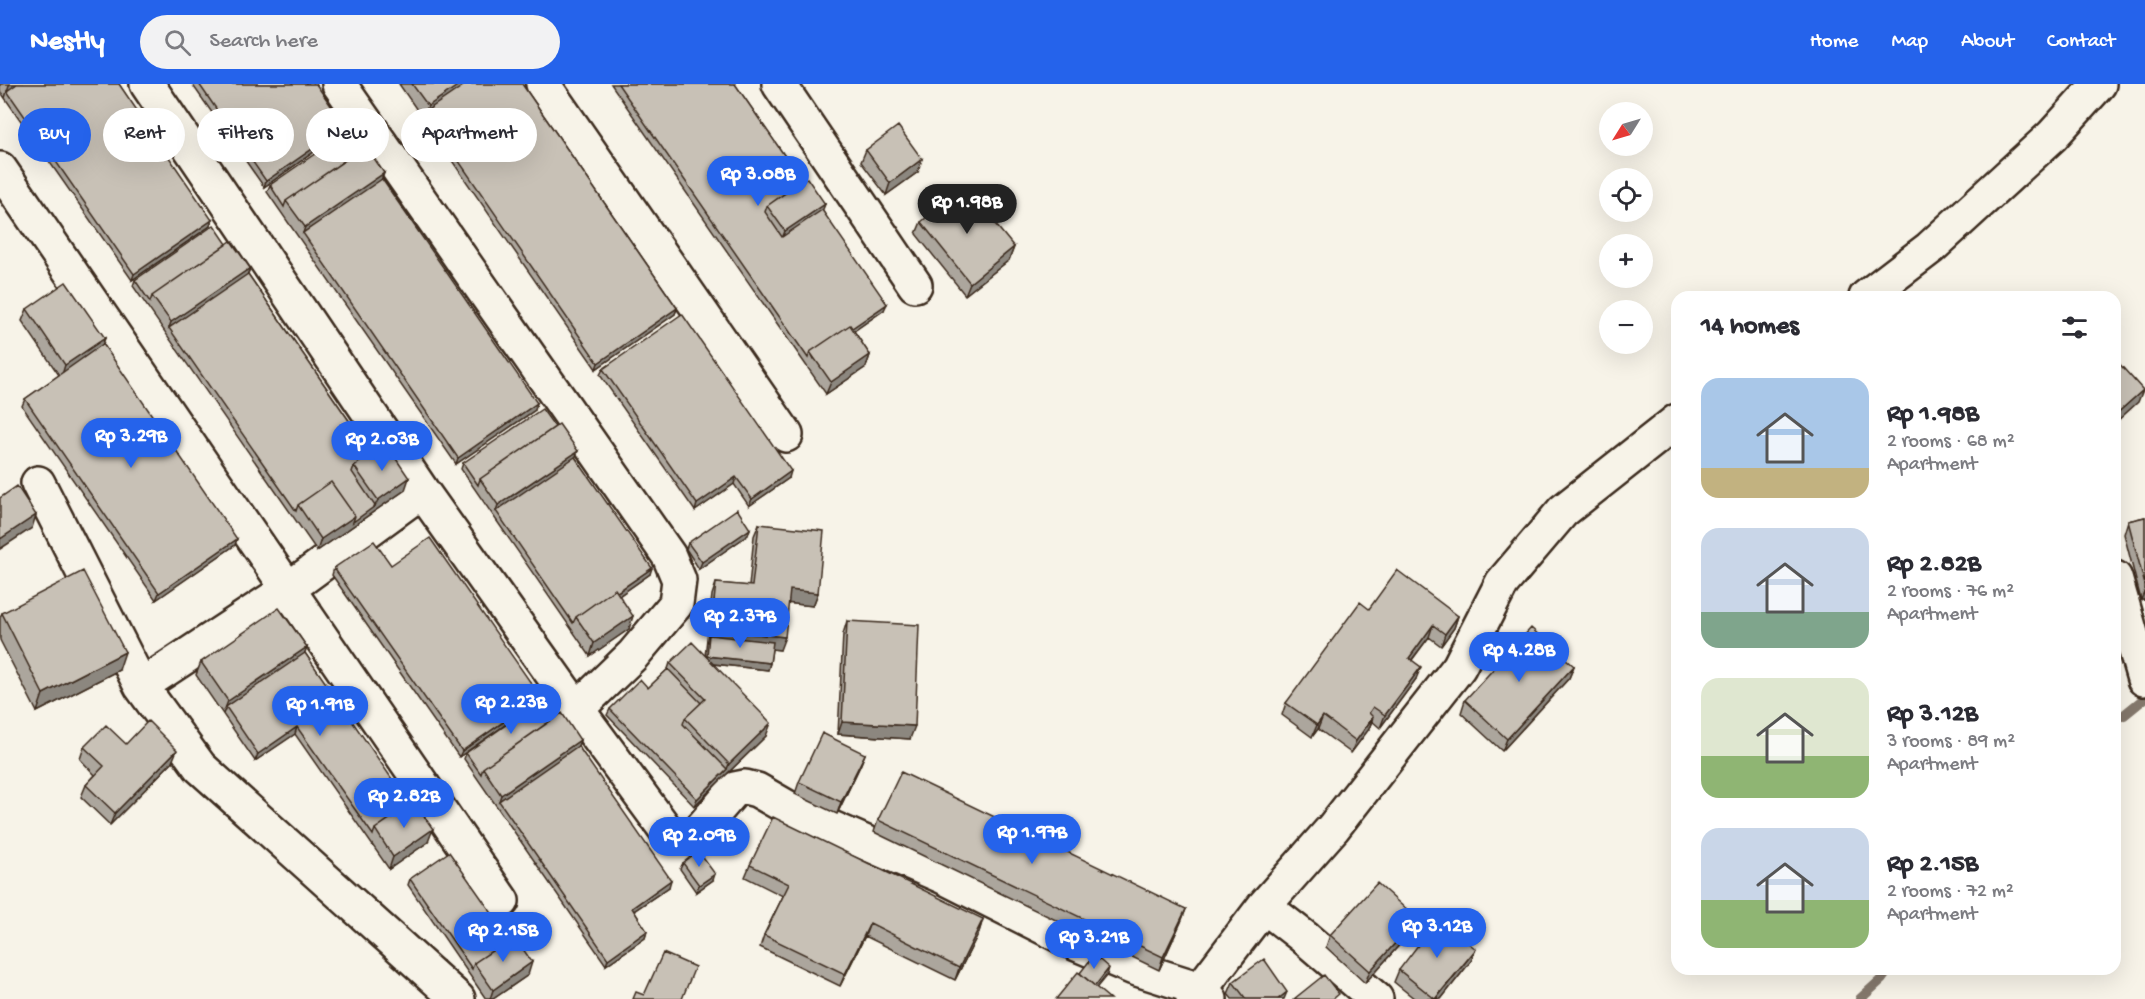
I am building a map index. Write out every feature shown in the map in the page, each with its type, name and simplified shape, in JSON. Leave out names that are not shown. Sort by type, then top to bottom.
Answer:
[{"type":"street","points":[[147,84],[422,491],[669,834],[693,838],[735,789],[745,787],[757,790],[797,813],[942,876],[1077,944],[1201,996],[1264,906],[1333,828],[1459,667],[1502,583],[1563,511],[1671,427]]},
{"type":"street","points":[[339,84],[669,556],[679,580],[676,604],[633,655],[577,709]]},
{"type":"street","points":[[543,84],[786,435]]},
{"type":"street","points":[[778,84],[915,285]]},
{"type":"street","points":[[1874,291],[1930,248],[2052,136],[2099,84]]},
{"type":"street","points":[[0,169],[502,902]]},
{"type":"street","points":[[38,483],[141,687],[200,767],[458,999]]},
{"type":"street","points":[[141,687],[288,590],[422,491]]},
{"type":"street","points":[[2121,599],[2144,679]]},
{"type":"street","points":[[1264,906],[1376,999]]},
{"type":"building","points":[[17,84],[119,84],[135,108],[103,108],[103,162],[172,162],[212,220],[134,274],[56,162],[91,162],[91,108],[19,108],[7,91]]},
{"type":"building","points":[[199,84],[316,84],[333,108],[306,108],[306,153],[294,162],[294,108],[216,108]]},
{"type":"building","points":[[412,84],[460,84],[428,106]]},
{"type":"building","points":[[466,84],[522,84],[677,308],[598,363],[459,162],[537,162],[537,108],[431,108]]},
{"type":"building","points":[[618,84],[735,84],[802,181],[767,206],[765,212],[782,237],[822,210],[887,304],[852,328],[850,325],[810,352],[808,358]]},
{"type":"building","points":[[898,126],[922,159],[890,183],[866,150]]},
{"type":"building","points":[[306,160],[306,162],[342,162],[286,201],[284,207],[270,185]]},
{"type":"building","points":[[253,162],[293,162],[266,181]]},
{"type":"building","points":[[343,162],[377,162],[384,173],[305,227],[286,201]]},
{"type":"building","points":[[807,178],[825,204],[785,231],[767,206]]},
{"type":"building","points":[[382,179],[537,403],[458,458],[303,233]]},
{"type":"building","points":[[964,186],[1014,247],[970,283],[921,222]]},
{"type":"building","points":[[214,225],[227,244],[152,296],[150,302],[135,280]]},
{"type":"building","points":[[231,241],[250,268],[171,322],[152,296]]},
{"type":"building","points":[[248,274],[372,454],[354,466],[352,472],[375,506],[353,522],[355,516],[331,482],[298,505],[296,511],[169,328]]},
{"type":"building","points":[[66,282],[105,338],[65,365],[27,309]]},
{"type":"building","points":[[682,314],[791,471],[752,499],[736,477],[697,504],[603,369]]},
{"type":"building","points":[[850,325],[870,355],[831,382],[810,352]]},
{"type":"building","points":[[103,344],[237,539],[159,593],[25,399]]},
{"type":"building","points":[[2121,366],[2143,390],[2121,410]]},
{"type":"building","points":[[542,409],[555,427],[480,479],[478,485],[463,463]]},
{"type":"building","points":[[559,424],[578,451],[498,505],[480,479]]},
{"type":"building","points":[[386,444],[409,478],[378,500],[354,466]]},
{"type":"building","points":[[575,457],[652,568],[617,592],[615,589],[576,617],[573,623],[496,511]]},
{"type":"building","points":[[331,482],[355,516],[321,539],[298,505]]},
{"type":"building","points":[[17,486],[36,515],[0,539],[0,498]]},
{"type":"building","points":[[737,509],[750,529],[702,562],[688,543]]},
{"type":"building","points":[[2145,517],[2145,585],[2128,521]]},
{"type":"building","points":[[759,524],[824,531],[818,593],[790,590],[785,637],[711,629],[716,583],[752,586]]},
{"type":"building","points":[[430,538],[540,696],[462,751],[334,568],[374,541],[391,565]]},
{"type":"building","points":[[1397,570],[1458,616],[1445,634],[1433,625],[1409,658],[1421,667],[1385,715],[1373,707],[1369,713],[1373,717],[1356,741],[1323,716],[1317,725],[1286,703],[1360,602],[1369,609]]},
{"type":"building","points":[[83,571],[125,652],[43,694],[2,613]]},
{"type":"building","points":[[615,589],[633,616],[594,643],[576,617]]},
{"type":"building","points":[[279,608],[307,647],[228,701],[201,662]]},
{"type":"building","points":[[847,621],[919,625],[915,726],[842,722]]},
{"type":"building","points":[[1531,628],[1574,666],[1507,739],[1465,700]]},
{"type":"building","points":[[709,635],[773,642],[770,663],[707,656]]},
{"type":"building","points":[[692,642],[771,723],[729,764],[685,718],[705,699],[670,663]]},
{"type":"building","points":[[305,653],[410,805],[375,829],[373,835],[297,727],[258,754],[226,707]]},
{"type":"building","points":[[668,669],[701,703],[685,718],[683,724],[727,769],[697,799],[610,709],[640,679],[648,688]]},
{"type":"building","points":[[544,698],[557,716],[483,768],[481,774],[466,753]]},
{"type":"building","points":[[562,713],[580,740],[501,795],[483,768]]},
{"type":"building","points":[[148,721],[177,750],[115,813],[86,785],[104,766],[84,747],[106,725],[126,744]]},
{"type":"building","points":[[822,733],[865,754],[841,802],[799,782]]},
{"type":"building","points":[[578,746],[671,880],[632,908],[647,931],[608,959],[499,801]]},
{"type":"building","points":[[901,772],[1186,909],[1163,957],[878,820]]},
{"type":"building","points":[[414,802],[433,829],[393,857],[375,829]]},
{"type":"building","points":[[773,817],[983,919],[959,968],[870,923],[845,974],[764,935],[789,884],[750,865]]},
{"type":"building","points":[[698,851],[715,874],[699,885],[683,863]]},
{"type":"building","points":[[449,852],[510,939],[474,963],[472,969],[410,879]]},
{"type":"building","points":[[1377,883],[1417,919],[1370,971],[1330,935]]},
{"type":"building","points":[[1438,919],[1476,949],[1435,999],[1399,970]]},
{"type":"building","points":[[514,936],[532,962],[493,990],[474,963]]},
{"type":"building","points":[[663,953],[695,967],[682,999],[633,999],[636,992],[644,995]]},
{"type":"building","points":[[1094,955],[1109,968],[1095,986],[1080,973]]},
{"type":"building","points":[[1264,959],[1287,992],[1278,999],[1246,999],[1233,982]]},
{"type":"building","points":[[1078,972],[1110,999],[1056,999]]},
{"type":"building","points":[[1324,975],[1339,994],[1333,999],[1294,999]]},
{"type":"waterway","points":[[2121,716],[2145,698]]},
{"type":"waterway","points":[[1860,999],[1885,975]]}]
